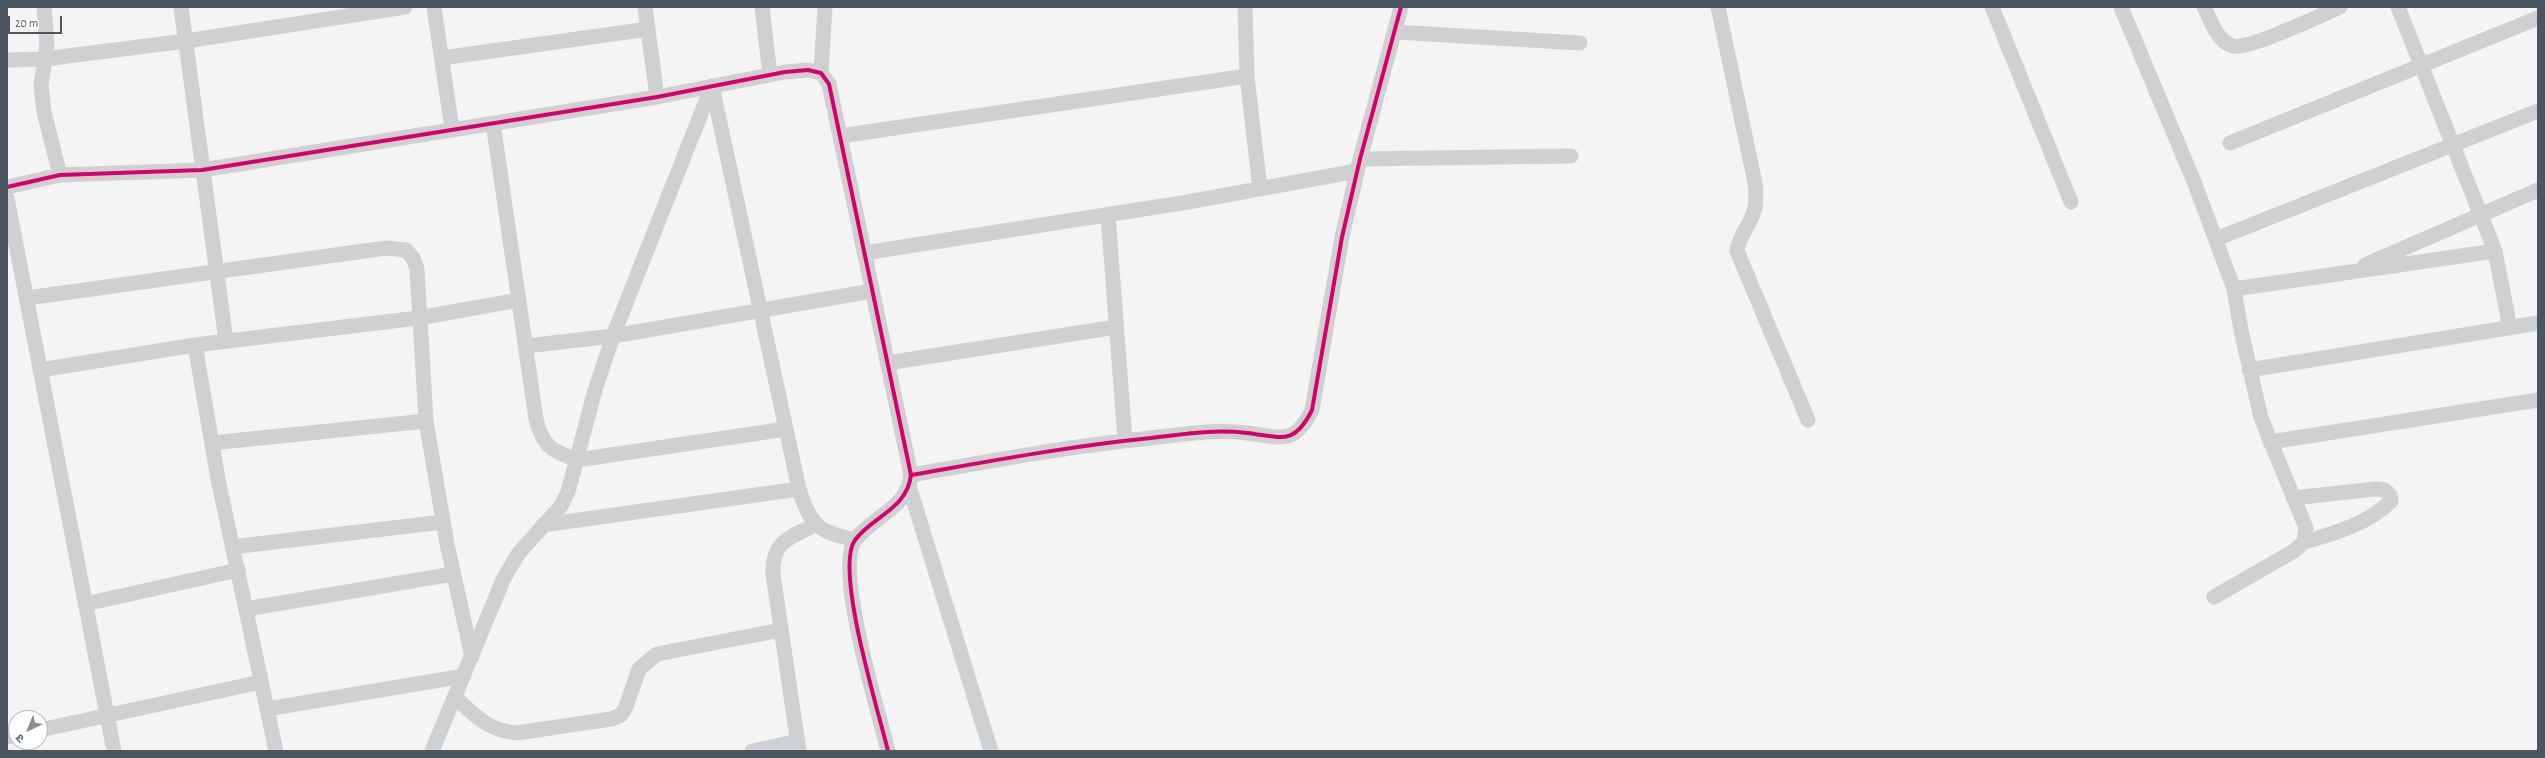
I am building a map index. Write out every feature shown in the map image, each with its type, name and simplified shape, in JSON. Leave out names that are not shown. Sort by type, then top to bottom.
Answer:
[{"type":"street","points":[[44,7],[47,46],[41,85],[44,112],[60,175]]},
{"type":"street","points":[[181,7],[226,341]]},
{"type":"street","points":[[7,60],[44,59],[186,41],[405,7]]},
{"type":"street","points":[[434,7],[452,129]]},
{"type":"street","points":[[645,7],[657,96]]},
{"type":"street","points":[[762,7],[770,75]]},
{"type":"street","points":[[825,7],[822,73],[829,84],[910,481],[991,751]]},
{"type":"street","points":[[1245,7],[1247,76],[1260,189]]},
{"type":"street","points":[[910,481],[1074,445],[1227,430],[1283,437],[1296,435],[1304,426],[1312,410],[1342,237],[1359,165],[1401,7]]},
{"type":"street","points":[[1718,7],[1756,189],[1754,213],[1738,241],[1737,251],[1808,420]]},
{"type":"street","points":[[1992,7],[2071,202]]},
{"type":"street","points":[[2121,7],[2195,184],[2234,289],[2249,370],[2261,418],[2306,528],[2304,542]]},
{"type":"street","points":[[2204,7],[2218,34],[2225,42],[2233,46],[2257,41],[2340,7]]},
{"type":"street","points":[[2398,7],[2495,251],[2510,328]]},
{"type":"street","points":[[2230,143],[2538,18]]},
{"type":"street","points":[[442,58],[648,29]]},
{"type":"street","points":[[1395,32],[1580,42]]},
{"type":"street","points":[[7,187],[60,175],[202,170],[657,96],[770,75],[808,70],[822,73]]},
{"type":"street","points":[[840,136],[1247,76]]},
{"type":"street","points":[[712,86],[799,489],[805,509],[815,524],[828,534],[855,540]]},
{"type":"street","points":[[432,751],[504,580],[518,554],[563,501],[568,492],[595,390],[613,336],[712,86]]},
{"type":"street","points":[[2216,239],[2538,111]]},
{"type":"street","points":[[493,123],[540,435],[555,451],[577,460],[786,429]]},
{"type":"street","points":[[864,253],[1108,215],[1260,189],[1359,165],[1571,156]]},
{"type":"street","points":[[2348,273],[2480,213],[2538,190]]},
{"type":"street","points":[[7,198],[114,751]]},
{"type":"street","points":[[1108,215],[1125,440]]},
{"type":"street","points":[[27,298],[398,248],[406,250],[413,258],[417,269],[418,318],[426,421],[443,522],[472,657]]},
{"type":"street","points":[[2234,289],[2495,251]]},
{"type":"street","points":[[526,346],[613,336],[761,312],[872,291]]},
{"type":"street","points":[[40,370],[195,345],[418,318],[519,300]]},
{"type":"street","points":[[2249,370],[2538,323]]},
{"type":"street","points":[[887,363],[1116,327]]},
{"type":"street","points":[[195,345],[232,547],[276,751]]},
{"type":"street","points":[[2270,442],[2538,400]]},
{"type":"street","points":[[212,443],[426,421]]},
{"type":"street","points":[[888,751],[851,598],[850,552],[855,540],[904,497],[910,481]]},
{"type":"street","points":[[543,525],[799,489]]},
{"type":"street","points":[[2214,597],[2294,551],[2304,542],[2326,536],[2374,515],[2391,502],[2390,495],[2385,490],[2293,498]]},
{"type":"street","points":[[232,547],[443,522]]},
{"type":"street","points":[[752,751],[799,746],[781,630],[773,559],[778,547],[787,539],[815,524]]},
{"type":"street","points":[[85,604],[238,570]]},
{"type":"street","points":[[246,609],[454,574]]},
{"type":"street","points":[[455,697],[480,722],[505,732],[517,733],[612,719],[621,715],[626,707],[639,669],[656,654],[781,630]]},
{"type":"street","points":[[267,710],[464,676]]},
{"type":"street","points":[[48,728],[261,682]]},
{"type":"cycle path","points":[[911,475],[1031,454],[1121,441],[1211,432],[1235,432],[1278,437],[1293,434],[1299,429],[1312,410],[1342,237],[1360,159],[1401,7]]},
{"type":"cycle path","points":[[7,187],[60,175],[202,170],[657,97],[785,72],[808,70],[821,73],[829,84],[911,475],[908,487],[903,496],[896,504],[862,532],[855,540],[850,556],[850,580],[860,642],[888,751]]}]
